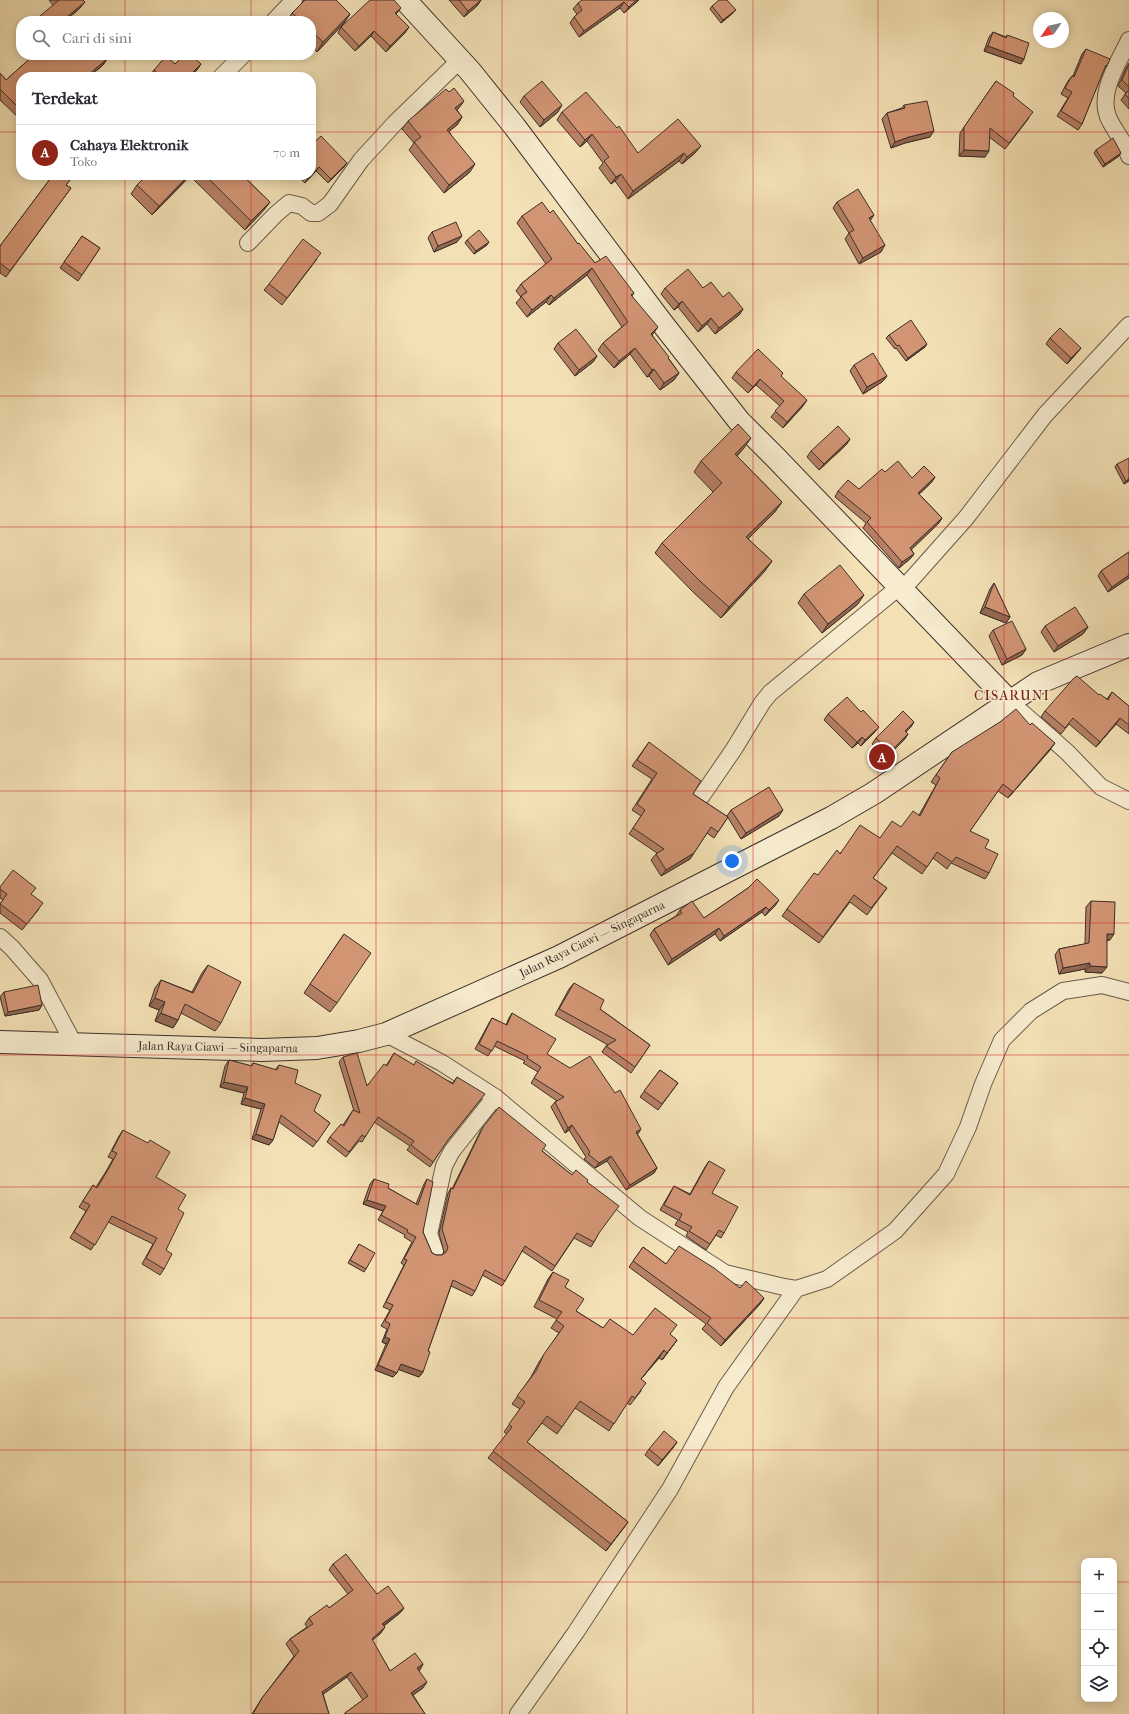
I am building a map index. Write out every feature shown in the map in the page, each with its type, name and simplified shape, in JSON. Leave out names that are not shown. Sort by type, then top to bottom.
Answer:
[{"type":"main road","points":[[405,0],[470,71],[515,127],[662,323],[739,421],[1009,701]]},
{"type":"main road","name":"Jalan Raya Ciawi — Singaparna","points":[[0,1042],[262,1050],[317,1048],[359,1041],[386,1034],[559,958],[831,818],[874,793],[1009,701],[1038,683],[1129,645]]},
{"type":"street","points":[[279,16],[294,0]]},
{"type":"street","points":[[1129,40],[1106,90],[1104,107],[1110,121],[1120,135],[1129,156]]},
{"type":"street","points":[[226,72],[238,60]]},
{"type":"street","points":[[248,243],[276,214],[289,204],[302,206],[311,213],[318,213],[330,204],[361,160],[395,123],[460,60]]},
{"type":"street","points":[[701,797],[734,749],[762,702],[770,693],[900,588],[966,518],[1045,415],[1129,325]]},
{"type":"street","points":[[1009,701],[1067,752],[1101,787],[1129,801]]},
{"type":"street","points":[[0,937],[12,948],[40,980],[74,1044]]},
{"type":"street","points":[[386,1034],[442,1063],[494,1097],[640,1218],[725,1273],[784,1288],[796,1289],[827,1279],[895,1231],[946,1174],[968,1127],[983,1084],[1002,1040],[1031,1011],[1063,992],[1102,985],[1129,992]]},
{"type":"street","points":[[435,1251],[428,1234],[444,1166],[452,1151],[494,1097]]},
{"type":"street","points":[[518,1714],[576,1632],[670,1489],[726,1387],[796,1289]]},
{"type":"building","points":[[59,0],[83,0],[85,2],[68,16],[40,16]]},
{"type":"building","points":[[305,0],[336,0],[350,14],[323,42],[316,36],[316,16],[295,16],[292,13]]},
{"type":"building","points":[[370,0],[394,0],[401,8],[395,13],[409,27],[390,46],[374,31],[359,46],[341,27]]},
{"type":"building","points":[[459,0],[481,0],[468,11]]},
{"type":"building","points":[[582,0],[636,0],[629,7],[624,2],[584,31],[574,17],[582,10],[578,3]]},
{"type":"building","points":[[719,0],[727,0],[736,10],[723,20],[712,6]]},
{"type":"building","points":[[993,32],[1006,38],[1007,35],[1029,43],[1024,59],[988,46]]},
{"type":"building","points":[[1086,49],[1110,59],[1107,66],[1106,65],[1082,124],[1061,111],[1072,92],[1065,88],[1072,76],[1074,77]]},
{"type":"building","points":[[28,60],[106,60],[92,72],[16,72],[16,105],[0,89],[0,73],[6,80]]},
{"type":"building","points":[[163,60],[170,60],[175,64],[179,60],[197,60],[201,64],[193,72],[156,72],[154,70]]},
{"type":"building","points":[[1129,64],[1129,87],[1122,80]]},
{"type":"building","points":[[542,81],[562,105],[544,120],[524,96]]},
{"type":"building","points":[[996,81],[1014,93],[1013,96],[1033,112],[1009,143],[990,128],[989,151],[964,150],[964,127]]},
{"type":"building","points":[[454,88],[464,101],[455,108],[462,117],[447,130],[475,164],[449,185],[414,142],[421,137],[408,121],[446,89],[449,92]]},
{"type":"building","points":[[1129,90],[1129,99],[1125,94]]},
{"type":"building","points":[[586,92],[617,128],[619,126],[638,153],[678,119],[701,146],[687,157],[684,153],[633,191],[621,174],[616,177],[604,161],[609,157],[592,134],[585,140],[562,112]]},
{"type":"building","points":[[927,101],[934,131],[895,142],[887,113],[905,108],[904,105]]},
{"type":"building","points":[[321,136],[347,163],[331,179],[319,167],[316,170],[316,140]]},
{"type":"building","points":[[1113,138],[1121,153],[1105,164],[1096,150]]},
{"type":"building","points":[[49,180],[70,180],[66,185],[71,188],[10,271],[0,263],[0,246]]},
{"type":"building","points":[[142,180],[184,180],[159,206],[137,185]]},
{"type":"building","points":[[210,180],[247,180],[270,202],[251,221]]},
{"type":"building","points":[[858,189],[874,215],[869,218],[885,245],[863,258],[849,233],[854,230],[837,202]]},
{"type":"building","points":[[542,202],[550,213],[553,210],[578,244],[579,243],[595,263],[606,256],[634,293],[631,295],[658,327],[651,334],[669,357],[668,358],[679,373],[664,383],[654,369],[652,370],[635,348],[619,361],[603,343],[628,322],[592,268],[554,298],[551,295],[532,310],[521,296],[527,292],[521,284],[552,259],[522,216]]},
{"type":"building","points":[[456,222],[462,236],[438,246],[432,232]]},
{"type":"building","points":[[479,230],[489,242],[476,251],[467,240]]},
{"type":"building","points":[[82,236],[100,248],[82,275],[64,262]]},
{"type":"building","points":[[303,239],[321,253],[287,298],[269,284]]},
{"type":"building","points":[[688,269],[703,288],[711,282],[723,297],[729,292],[743,309],[719,328],[711,318],[702,326],[682,301],[679,304],[665,288]]},
{"type":"building","points":[[911,320],[927,344],[908,358],[899,345],[897,346],[889,335]]},
{"type":"building","points":[[1060,328],[1081,348],[1071,358],[1050,338]]},
{"type":"building","points":[[576,329],[597,356],[579,370],[558,343]]},
{"type":"building","points":[[758,349],[783,373],[781,376],[807,400],[787,422],[775,411],[784,401],[760,379],[753,387],[736,372]]},
{"type":"building","points":[[873,353],[887,376],[867,387],[854,365]]},
{"type":"building","points":[[738,424],[751,438],[735,454],[782,502],[746,537],[772,561],[729,607],[701,582],[662,543],[722,483],[701,461]]},
{"type":"building","points":[[838,426],[850,439],[824,464],[811,451]]},
{"type":"building","points":[[1129,458],[1129,479],[1126,481],[1117,464]]},
{"type":"building","points":[[898,461],[912,478],[924,466],[935,477],[918,493],[942,518],[910,548],[914,554],[902,562],[867,522],[871,518],[838,491],[848,480],[859,489],[882,469],[885,472]]},
{"type":"building","points":[[1129,552],[1129,575],[1112,587],[1101,571]]},
{"type":"building","points":[[840,565],[864,595],[828,624],[804,594]]},
{"type":"building","points":[[994,583],[1010,617],[985,607]]},
{"type":"building","points":[[1075,607],[1088,627],[1058,646],[1045,626]]},
{"type":"building","points":[[1012,621],[1026,649],[1007,659],[993,630]]},
{"type":"building","points":[[1077,676],[1099,695],[1100,694],[1108,700],[1112,692],[1129,706],[1129,725],[1120,718],[1100,742],[1073,718],[1065,728],[1045,711]]},
{"type":"building","points":[[847,697],[861,712],[863,710],[879,727],[865,740],[862,737],[857,742],[828,714]]},
{"type":"building","points":[[1016,709],[1030,725],[1032,723],[1055,743],[1013,792],[1003,784],[970,831],[989,840],[985,848],[998,854],[989,873],[956,857],[952,862],[937,852],[927,867],[897,846],[873,878],[887,888],[871,908],[854,895],[823,937],[787,909],[814,873],[818,875],[837,850],[840,854],[860,825],[880,838],[892,821],[901,827],[913,811],[920,816],[940,778],[936,775],[952,752],[1000,722]]},
{"type":"building","points":[[903,711],[914,722],[905,731],[908,734],[890,752],[876,738]]},
{"type":"building","points":[[649,742],[701,781],[693,794],[728,817],[718,832],[711,827],[694,853],[666,870],[656,854],[664,849],[633,828],[645,810],[637,804],[657,773],[637,760]]},
{"type":"building","points":[[769,787],[783,810],[746,833],[731,810]]},
{"type":"building","points":[[13,870],[36,888],[31,894],[43,903],[27,924],[0,904],[7,894],[0,889],[0,887]]},
{"type":"building","points":[[757,879],[779,900],[769,910],[766,907],[724,936],[719,928],[672,959],[654,929],[682,913],[680,910],[692,901],[704,918],[748,888]]},
{"type":"building","points":[[1091,901],[1115,902],[1114,934],[1107,934],[1107,967],[1090,966],[1090,963],[1063,968],[1059,949],[1089,943]]},
{"type":"building","points":[[344,934],[371,953],[337,1003],[310,984]]},
{"type":"building","points":[[208,965],[241,982],[221,1023],[185,1004],[178,1020],[161,1013],[165,1002],[155,998],[161,980],[193,993]]},
{"type":"building","points":[[574,983],[604,1000],[600,1009],[650,1045],[635,1067],[606,1046],[616,1040],[559,1009]]},
{"type":"building","points":[[38,985],[42,1005],[8,1012],[4,992]]},
{"type":"building","points":[[512,1013],[556,1039],[547,1054],[570,1068],[590,1056],[615,1093],[620,1090],[641,1129],[636,1132],[657,1168],[630,1185],[611,1156],[599,1163],[588,1154],[590,1152],[572,1125],[568,1128],[555,1102],[564,1097],[534,1078],[541,1067],[527,1058],[528,1056],[497,1041],[492,1051],[479,1044],[492,1018],[507,1025]]},
{"type":"building","points":[[357,1053],[367,1086],[384,1064],[387,1066],[394,1053],[414,1065],[416,1061],[453,1084],[457,1077],[485,1094],[448,1140],[433,1162],[411,1145],[414,1141],[378,1117],[365,1137],[362,1135],[349,1152],[330,1137],[341,1124],[344,1126],[353,1110],[360,1113],[343,1057]]},
{"type":"building","points":[[229,1060],[252,1066],[253,1063],[277,1070],[279,1065],[298,1070],[295,1083],[321,1095],[314,1111],[330,1123],[317,1142],[281,1115],[273,1140],[256,1134],[265,1104],[245,1098],[248,1087],[224,1082]]},
{"type":"building","points":[[660,1070],[678,1083],[662,1104],[644,1091]]},
{"type":"building","points":[[499,1107],[546,1145],[542,1151],[572,1175],[576,1170],[588,1180],[587,1182],[619,1206],[594,1242],[577,1233],[555,1266],[525,1246],[505,1281],[485,1270],[475,1291],[453,1280],[428,1351],[430,1352],[423,1372],[401,1364],[397,1373],[378,1365],[390,1339],[385,1337],[390,1324],[385,1321],[393,1305],[386,1302],[407,1260],[404,1259],[416,1237],[407,1232],[408,1230],[381,1215],[386,1206],[367,1200],[374,1179],[389,1184],[388,1188],[418,1205],[427,1179],[433,1182],[423,1232],[432,1253],[442,1255],[448,1248],[442,1229],[451,1188],[453,1189],[483,1127]]},
{"type":"building","points":[[123,1130],[148,1143],[150,1140],[170,1152],[156,1177],[186,1195],[178,1209],[184,1213],[166,1250],[172,1254],[164,1269],[146,1258],[157,1238],[112,1216],[95,1245],[74,1232],[90,1205],[83,1201],[93,1185],[97,1188],[109,1168],[117,1153],[112,1151]]},
{"type":"building","points":[[709,1161],[725,1170],[712,1193],[738,1207],[724,1233],[719,1230],[710,1244],[689,1231],[692,1227],[679,1220],[682,1214],[664,1205],[674,1186],[690,1195]]},
{"type":"building","points":[[359,1244],[375,1253],[366,1269],[350,1260]]},
{"type":"building","points":[[679,1246],[714,1268],[740,1288],[746,1281],[764,1298],[725,1340],[707,1323],[711,1318],[633,1261],[643,1247],[666,1264]]},
{"type":"building","points":[[553,1272],[569,1280],[565,1287],[584,1299],[576,1311],[603,1328],[610,1319],[633,1335],[655,1308],[677,1325],[670,1334],[677,1340],[667,1353],[664,1350],[641,1379],[646,1383],[635,1398],[632,1396],[614,1424],[580,1401],[562,1427],[547,1416],[527,1442],[628,1522],[611,1544],[493,1451],[512,1427],[509,1424],[525,1402],[517,1396],[536,1371],[544,1354],[564,1326],[556,1320],[562,1312],[539,1300]]},
{"type":"building","points":[[664,1431],[677,1442],[662,1460],[649,1449]]},
{"type":"building","points":[[346,1554],[377,1594],[388,1586],[404,1608],[382,1624],[385,1627],[372,1639],[390,1671],[415,1653],[423,1664],[417,1668],[427,1682],[411,1693],[425,1714],[346,1714],[345,1713],[368,1696],[351,1672],[322,1692],[329,1714],[253,1714],[262,1698],[299,1651],[290,1639],[313,1624],[309,1618],[327,1605],[329,1608],[353,1590],[333,1564]]},
{"type":"place","name":"Cahaya Elektronik","points":[[882,757]]},
{"type":"district","name":"CISARUNI","points":[[1012,695]]}]
